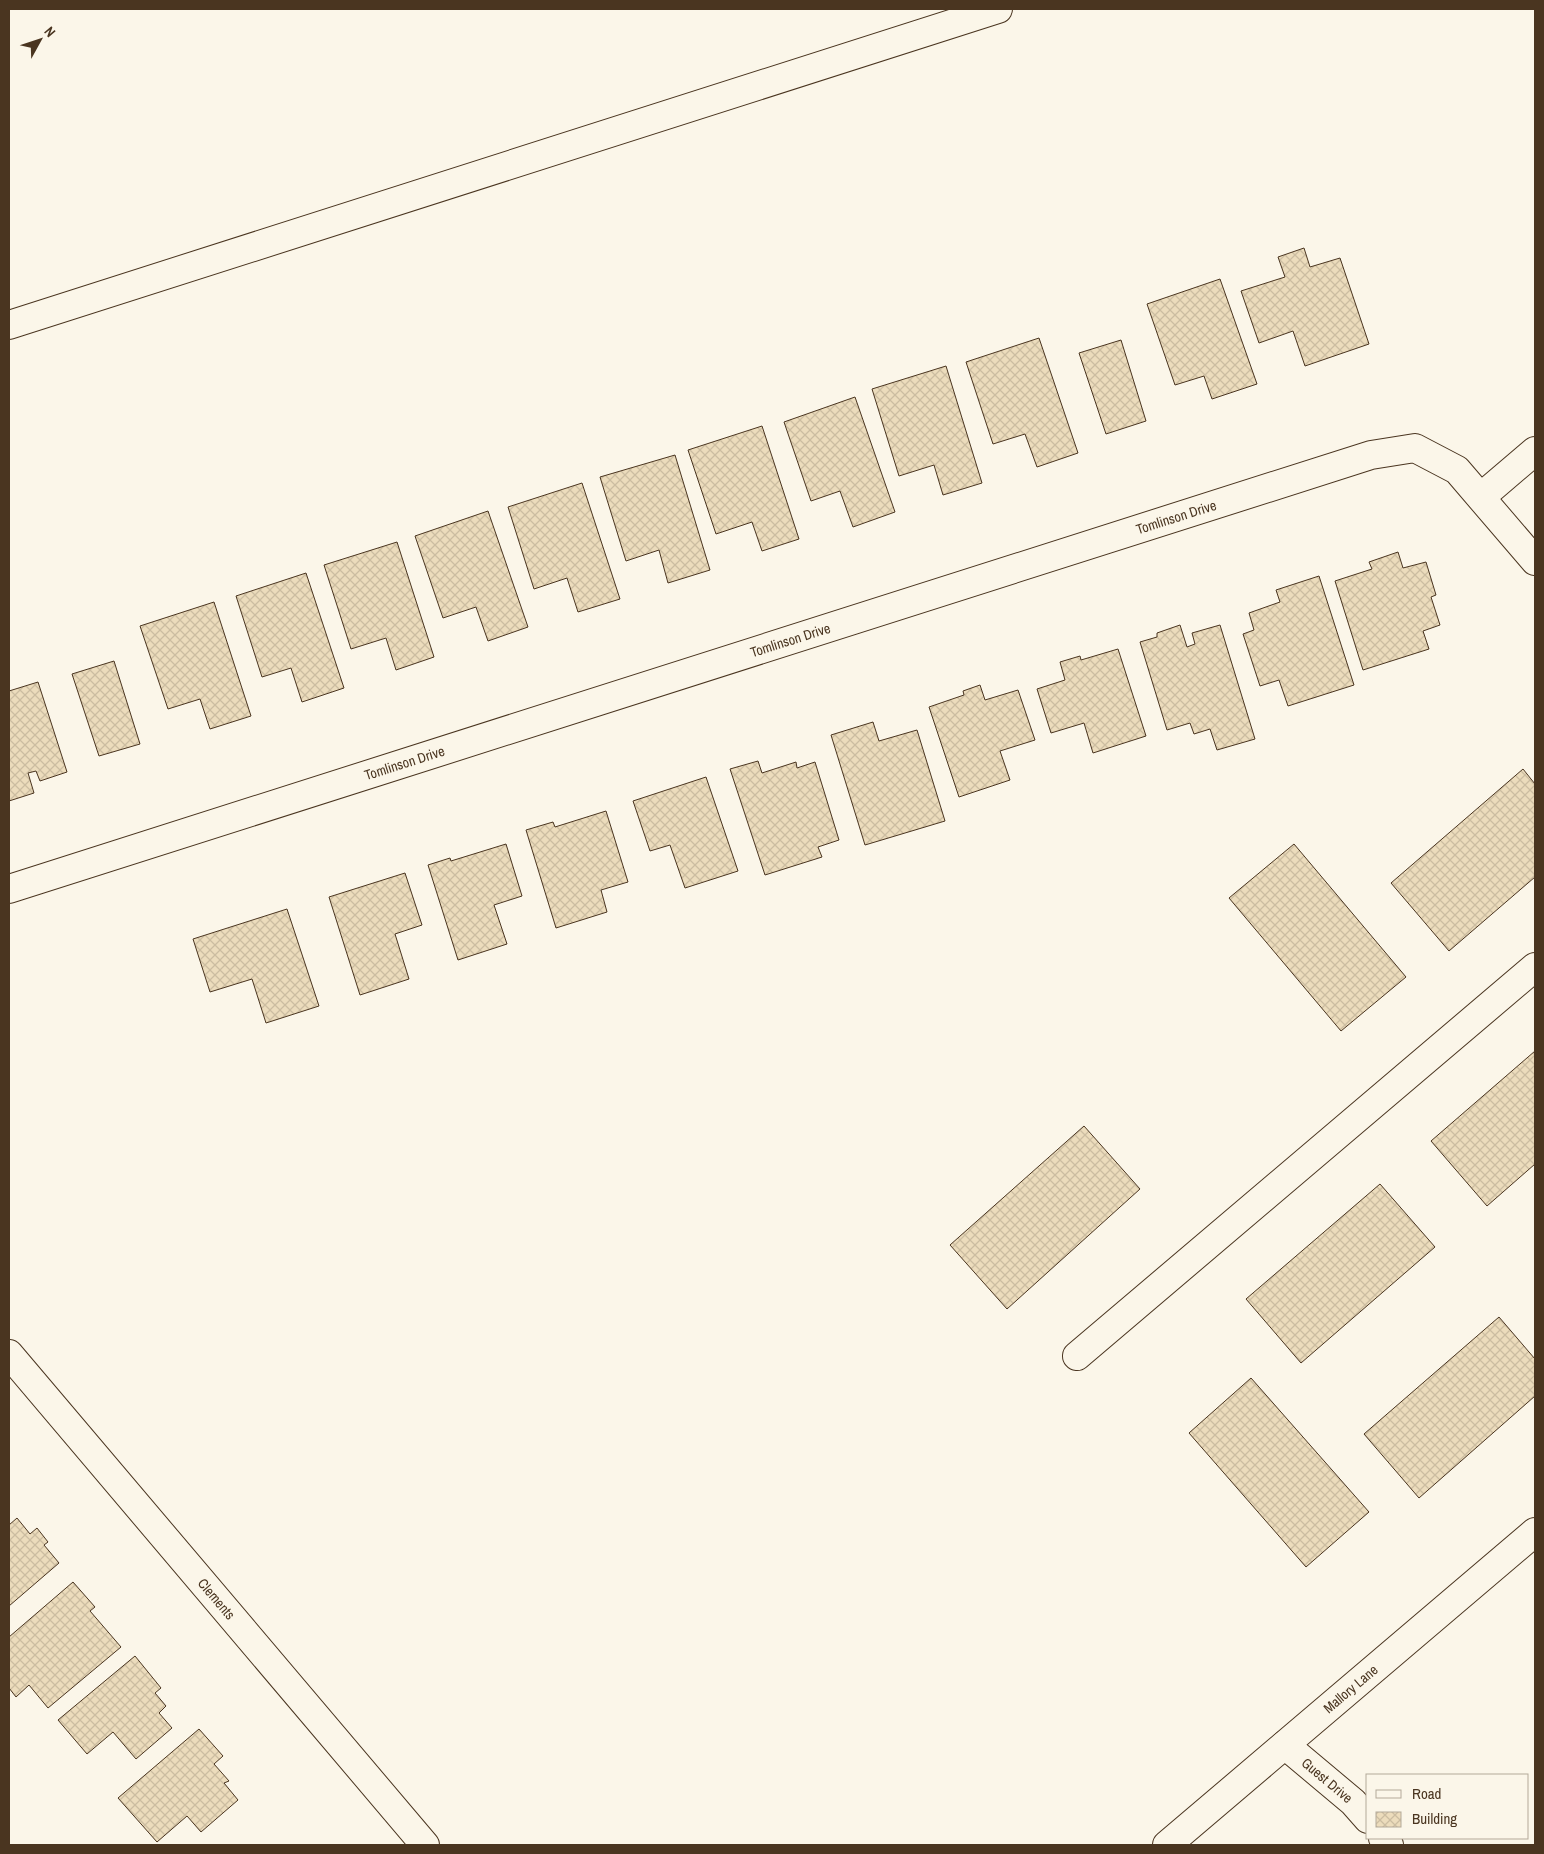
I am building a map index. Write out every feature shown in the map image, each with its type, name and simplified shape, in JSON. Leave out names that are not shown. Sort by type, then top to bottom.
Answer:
[{"type":"main road","points":[[9,325],[998,9]]},
{"type":"main road","name":"Tomlinson Drive","points":[[9,889],[1371,455],[1415,448],[1457,470],[1535,560]]},
{"type":"main road","points":[[1481,497],[1535,451]]},
{"type":"main road","points":[[1078,1356],[1535,968]]},
{"type":"main road","name":"Clements","points":[[9,1354],[425,1845]]},
{"type":"main road","name":"Mallory Lane","points":[[1167,1845],[1535,1532]]},
{"type":"main road","name":"Guest Drive","points":[[1284,1745],[1354,1802],[1366,1817]]},
{"type":"building","points":[[1304,248],[1310,267],[1340,258],[1369,344],[1305,366],[1293,331],[1259,343],[1241,291],[1285,277],[1278,257]]},
{"type":"building","points":[[1220,279],[1257,384],[1212,399],[1204,376],[1175,385],[1147,304]]},
{"type":"building","points":[[1039,338],[1078,453],[1037,467],[1025,434],[993,444],[966,362]]},
{"type":"building","points":[[1121,340],[1146,421],[1106,434],[1079,353]]},
{"type":"building","points":[[946,366],[982,483],[943,495],[934,465],[899,476],[872,389]]},
{"type":"building","points":[[855,397],[895,512],[853,527],[840,491],[811,501],[784,422]]},
{"type":"building","points":[[762,426],[799,539],[762,551],[752,522],[716,534],[688,450]]},
{"type":"building","points":[[675,455],[710,570],[668,583],[659,550],[626,561],[600,477]]},
{"type":"building","points":[[582,483],[620,599],[578,612],[567,578],[534,589],[508,507]]},
{"type":"building","points":[[488,511],[528,627],[488,641],[476,607],[443,618],[415,536]]},
{"type":"building","points":[[397,542],[434,657],[396,670],[386,638],[351,649],[324,565]]},
{"type":"building","points":[[1398,552],[1403,568],[1426,562],[1436,595],[1431,597],[1440,625],[1423,631],[1429,649],[1363,670],[1335,581],[1372,569],[1369,562]]},
{"type":"building","points":[[306,573],[344,688],[302,702],[291,668],[262,677],[236,596]]},
{"type":"building","points":[[1319,576],[1354,685],[1288,706],[1279,680],[1260,686],[1243,634],[1254,630],[1249,613],[1280,602],[1276,590]]},
{"type":"building","points":[[214,602],[251,716],[210,729],[200,699],[168,709],[140,626]]},
{"type":"building","points":[[1180,625],[1187,647],[1195,644],[1192,633],[1220,625],[1255,739],[1217,750],[1210,729],[1194,734],[1190,723],[1167,730],[1140,642],[1157,637],[1157,633]]},
{"type":"building","points":[[1118,649],[1146,736],[1093,753],[1084,723],[1051,733],[1037,689],[1065,680],[1060,662],[1080,656],[1081,660]]},
{"type":"building","points":[[114,661],[140,744],[99,756],[72,674]]},
{"type":"building","points":[[38,682],[67,772],[40,781],[36,771],[28,773],[34,793],[9,801],[9,691]]},
{"type":"building","points":[[980,685],[985,700],[1018,690],[1035,740],[1000,751],[1010,780],[959,797],[929,707],[964,695],[963,691]]},
{"type":"building","points":[[873,722],[879,741],[917,730],[945,821],[865,845],[831,735]]},
{"type":"building","points":[[758,761],[762,773],[796,762],[797,768],[815,762],[839,840],[818,847],[822,857],[765,875],[730,769]]},
{"type":"building","points":[[1523,769],[1535,784],[1535,877],[1449,951],[1391,883]]},
{"type":"building","points":[[706,777],[738,871],[685,888],[670,845],[650,851],[633,801]]},
{"type":"building","points":[[606,811],[628,882],[601,890],[607,912],[556,928],[526,830],[553,822],[555,827]]},
{"type":"building","points":[[506,844],[522,896],[494,905],[507,944],[458,960],[428,865],[450,858],[451,861]]},
{"type":"building","points":[[1294,844],[1406,977],[1341,1031],[1229,898]]},
{"type":"building","points":[[405,873],[422,925],[395,934],[409,979],[360,995],[329,897]]},
{"type":"building","points":[[287,909],[319,1006],[266,1023],[252,979],[210,992],[193,939]]},
{"type":"building","points":[[1535,1051],[1535,1164],[1487,1206],[1431,1141]]},
{"type":"building","points":[[1084,1126],[1140,1189],[1007,1309],[950,1245]]},
{"type":"building","points":[[1380,1184],[1435,1247],[1301,1363],[1246,1299]]},
{"type":"building","points":[[1499,1317],[1535,1359],[1535,1396],[1419,1498],[1364,1434]]},
{"type":"building","points":[[1251,1378],[1369,1512],[1306,1567],[1189,1433]]},
{"type":"building","points":[[17,1518],[30,1534],[37,1528],[48,1542],[44,1545],[59,1563],[9,1606],[9,1525]]},
{"type":"building","points":[[73,1582],[95,1607],[90,1611],[121,1647],[48,1708],[29,1685],[16,1697],[9,1688],[9,1637]]},
{"type":"building","points":[[135,1656],[161,1688],[155,1693],[166,1706],[159,1713],[172,1728],[136,1759],[113,1732],[87,1754],[58,1720]]},
{"type":"building","points":[[199,1729],[223,1756],[214,1764],[229,1781],[224,1783],[238,1800],[201,1832],[187,1816],[157,1842],[118,1798]]}]
